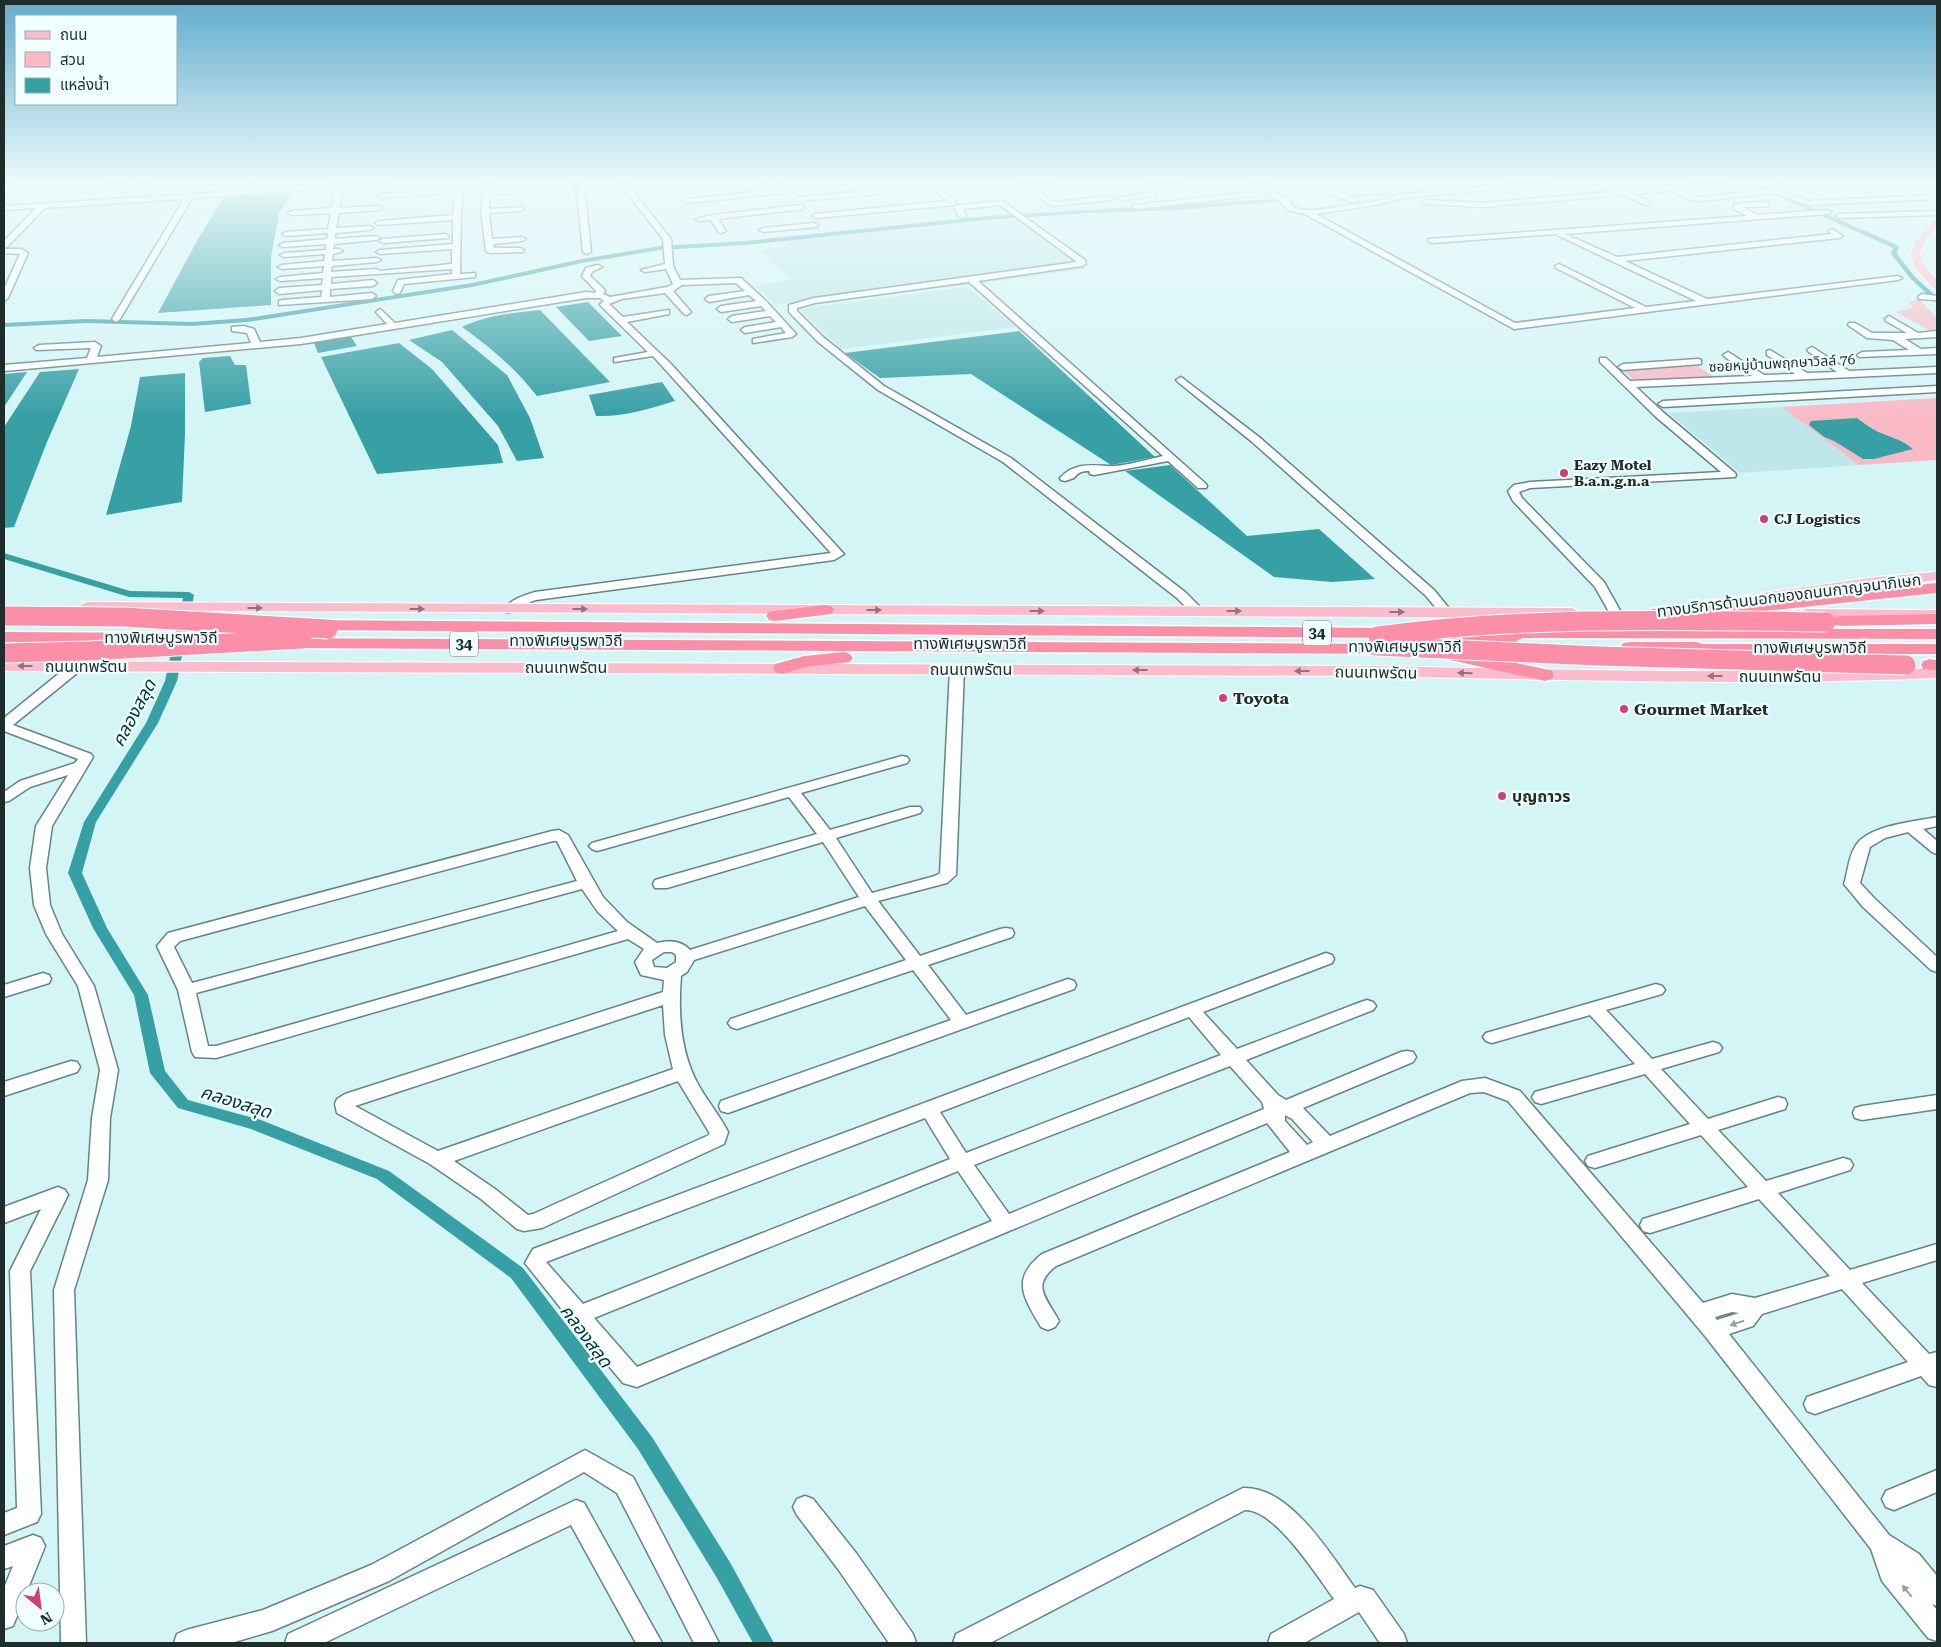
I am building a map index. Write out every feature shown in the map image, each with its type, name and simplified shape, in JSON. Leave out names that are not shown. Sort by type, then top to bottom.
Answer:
[{"type":"highway","points":[[1641,614],[1765,606],[1937,588]]},
{"type":"highway","points":[[696,627],[718,622],[826,610]]},
{"type":"highway","points":[[4,616],[123,617],[325,634]]},
{"type":"highway","points":[[1826,622],[1888,618],[1937,619]]},
{"type":"highway","name":"34","points":[[4,622],[1361,633],[1665,632],[1937,634]]},
{"type":"highway","points":[[1376,641],[1425,629],[1520,622],[1937,623]]},
{"type":"highway","name":"ทางพิเศษบูรพาวิถี","points":[[4,628],[325,634],[1376,641],[1937,638]]},
{"type":"highway","points":[[4,653],[88,652],[325,634]]},
{"type":"highway","name":"ทางพิเศษบูรพาวิถี","points":[[4,637],[325,634]]},
{"type":"highway","points":[[1376,641],[1599,656],[1906,665]]},
{"type":"highway","name":"ทางพิเศษบูรพาวิถี","points":[[1376,641],[1936,663]]},
{"type":"highway","name":"ถนนเทพรัตน","points":[[4,644],[1423,649],[1936,663]]},
{"type":"highway","points":[[782,668],[804,662],[907,651],[924,647]]},
{"type":"highway","points":[[1423,649],[1545,675]]},
{"type":"highway","points":[[1786,662],[1829,658],[1936,663]]},
{"type":"main road","points":[[1916,261],[1916,264],[1937,286]]},
{"type":"main road","name":"ทางบริการด้านนอกของถนนกาญจนาภิเษก","points":[[1641,614],[1937,576]]},
{"type":"main road","name":"34","points":[[4,607],[1937,615]]},
{"type":"main road","points":[[1834,676],[1936,663]]},
{"type":"main road","name":"ถนนเทพรัตน","points":[[4,666],[956,668],[1364,671],[1545,675],[1834,676]]},
{"type":"street","points":[[4,298],[21,261]]},
{"type":"street","points":[[116,319],[151,261]]},
{"type":"street","points":[[282,267],[329,263],[334,261]]},
{"type":"street","points":[[456,261],[456,277]]},
{"type":"street","points":[[668,261],[677,283]]},
{"type":"street","points":[[1080,261],[1082,262],[1078,265],[1082,269],[814,301],[792,307],[793,312],[820,339],[882,388],[1007,460],[1181,595],[1197,611]]},
{"type":"street","points":[[1395,261],[1514,326],[1898,278]]},
{"type":"street","points":[[1617,261],[1706,302]]},
{"type":"street","points":[[325,300],[329,263]]},
{"type":"street","points":[[280,278],[456,266]]},
{"type":"street","points":[[645,270],[669,266]]},
{"type":"street","points":[[1559,266],[1645,310]]},
{"type":"street","points":[[598,267],[589,270],[586,276],[601,291],[598,295]]},
{"type":"street","points":[[397,291],[401,282],[431,283],[472,275]]},
{"type":"street","points":[[613,306],[667,290],[675,287],[677,283],[738,280],[772,312],[792,335],[756,341]]},
{"type":"street","points":[[973,281],[1202,486]]},
{"type":"street","points":[[279,291],[373,284]]},
{"type":"street","points":[[667,290],[687,312]]},
{"type":"street","points":[[709,298],[752,292]]},
{"type":"street","points":[[4,368],[257,346],[586,295],[598,295],[613,306],[621,320],[655,353],[838,554],[535,596],[521,600],[510,609]]},
{"type":"street","points":[[282,303],[372,296]]},
{"type":"street","points":[[1922,297],[1937,298]]},
{"type":"street","points":[[721,309],[763,303]]},
{"type":"street","points":[[380,312],[393,326]]},
{"type":"street","points":[[621,320],[666,312]]},
{"type":"street","points":[[732,319],[772,312]]},
{"type":"street","points":[[1889,319],[1917,336]]},
{"type":"street","points":[[745,330],[783,324]]},
{"type":"street","points":[[1852,325],[1870,336],[1895,337],[1937,334]]},
{"type":"street","points":[[235,329],[244,329],[251,332],[257,346]]},
{"type":"street","points":[[310,332],[325,332],[331,336]]},
{"type":"street","points":[[1895,337],[1919,352]]},
{"type":"street","points":[[40,348],[94,345],[96,346],[91,361]]},
{"type":"street","points":[[1812,350],[1847,374]]},
{"type":"street","points":[[1915,390],[1858,352],[1937,351]]},
{"type":"street","points":[[1770,352],[1805,376]]},
{"type":"street","points":[[617,360],[655,353]]},
{"type":"street","points":[[1728,355],[1762,378]]},
{"type":"street","points":[[1604,360],[1660,415],[1731,475],[1530,485],[1518,487],[1513,491],[1517,499],[1600,585],[1616,614]]},
{"type":"street","points":[[1624,367],[1694,360],[1722,380]]},
{"type":"street","name":"ซอยหมู่บ้านพฤกษาวิลล์ 76","points":[[1629,384],[1937,370]]},
{"type":"street","points":[[1181,380],[1255,439],[1430,593],[1446,612]]},
{"type":"street","points":[[1686,382],[1711,401]]},
{"type":"street","points":[[1663,404],[1937,388]]},
{"type":"street","points":[[1094,472],[1170,458]]},
{"type":"street","points":[[1065,478],[1070,476],[1072,472],[1082,468],[1101,467],[1109,469]]},
{"type":"street","points":[[73,1643],[64,1290],[98,1180],[101,1118],[109,1070],[86,986],[54,934],[42,905],[38,868],[44,826],[86,757],[4,726],[77,666]]},
{"type":"street","points":[[686,957],[868,899],[941,880],[948,875],[956,713],[956,668]]},
{"type":"street","points":[[597,846],[902,760]]},
{"type":"street","points":[[4,798],[25,784],[81,766]]},
{"type":"street","points":[[792,790],[827,836],[868,899],[963,1022]]},
{"type":"street","points":[[660,884],[915,810]]},
{"type":"street","points":[[1937,822],[1890,832],[1864,843],[1852,884],[1869,903],[1937,966]]},
{"type":"street","points":[[1912,827],[1937,849]]},
{"type":"street","points":[[630,933],[216,1052],[201,1052],[187,990],[165,946],[168,941],[183,934],[552,836],[563,838],[587,883],[603,907],[630,933],[655,949]]},
{"type":"street","points":[[187,990],[587,883]]},
{"type":"street","points":[[737,1023],[1006,934]]},
{"type":"street","points":[[675,947],[684,952],[686,957],[684,966],[674,973],[659,975],[647,971],[643,962],[645,957],[655,949],[675,947]]},
{"type":"street","points":[[1326,959],[540,1256],[536,1260],[536,1265],[631,1376],[637,1377],[1277,1106],[1407,1057]]},
{"type":"street","points":[[671,996],[352,1099],[344,1104],[344,1108],[437,1159],[488,1194],[524,1223],[535,1222],[717,1139],[719,1132],[684,1072],[673,1038],[671,996],[673,972]]},
{"type":"street","points":[[4,991],[43,980]]},
{"type":"street","points":[[728,1106],[1068,985]]},
{"type":"street","points":[[1492,1037],[1656,990]]},
{"type":"street","points":[[578,1315],[962,1162],[1235,1059],[1367,1006]]},
{"type":"street","points":[[1594,1008],[1847,1280],[1933,1368],[1815,1404]]},
{"type":"street","points":[[1192,1010],[1277,1106],[1299,1114],[1327,1145]]},
{"type":"street","points":[[1541,1097],[1713,1048]]},
{"type":"street","points":[[4,1089],[71,1068]]},
{"type":"street","points":[[437,1159],[684,1072]]},
{"type":"street","points":[[1048,1321],[1032,1292],[1031,1280],[1042,1265],[1468,1086],[1485,1085],[1502,1090],[1514,1096],[1699,1313],[1881,1542],[1910,1562],[1937,1594]]},
{"type":"street","points":[[1862,1113],[1937,1102]]},
{"type":"street","points":[[1595,1160],[1778,1104]]},
{"type":"street","points":[[1277,1106],[1276,1123],[1304,1155]]},
{"type":"street","points":[[929,1109],[962,1162],[1004,1223]]},
{"type":"street","points":[[1650,1225],[1843,1165]]},
{"type":"street","points":[[4,1215],[58,1196],[20,1271],[29,1514],[4,1524]]},
{"type":"street","points":[[1699,1313],[1732,1303],[1755,1307],[1937,1252]]},
{"type":"street","points":[[1713,1330],[1746,1320],[1755,1307]]},
{"type":"street","points":[[186,1643],[264,1622],[380,1572],[585,1460],[624,1485],[706,1643]]},
{"type":"street","points":[[1894,1498],[1937,1482]]},
{"type":"street","points":[[965,1643],[1242,1498],[1257,1500],[1274,1509],[1301,1537],[1351,1602]]},
{"type":"street","points":[[805,1506],[847,1561],[904,1643]]},
{"type":"street","points":[[297,1643],[576,1511],[650,1643]]},
{"type":"street","points":[[1881,1542],[1891,1573],[1937,1629]]},
{"type":"street","points":[[4,1558],[33,1546],[4,1617]]},
{"type":"street","points":[[1280,1643],[1360,1598],[1364,1599],[1395,1643]]},
{"type":"shaded area","points":[[770,261],[1075,261],[1086,269],[941,288],[938,285],[892,287],[776,305],[755,286],[791,279]]},
{"type":"shaded area","points":[[967,287],[1016,327],[841,349],[799,309]]},
{"type":"shaded area","points":[[1782,407],[1859,465],[1740,473],[1669,413]]},
{"type":"green space","points":[[1919,299],[1937,318],[1937,334],[1895,312],[1913,308],[1909,302]]},
{"type":"green space","points":[[1696,365],[1715,378],[1633,379],[1621,368]]},
{"type":"green space","points":[[1937,398],[1937,460],[1859,465],[1782,407]],"holes":[[[1857,418],[1875,430],[1912,448],[1874,459],[1863,459],[1824,437],[1809,425]]]},
{"type":"water","points":[[186,261],[271,261],[271,305],[158,313]]},
{"type":"water","points":[[588,302],[622,336],[589,341],[556,307]]},
{"type":"water","points":[[540,310],[610,382],[537,396],[502,359],[462,327],[491,317]]},
{"type":"water","points":[[452,330],[507,375],[530,418],[544,458],[517,461],[498,426],[442,362],[409,340]]},
{"type":"water","points":[[1019,331],[1155,457],[1111,465],[971,374],[880,378],[845,353]]},
{"type":"water","points":[[351,337],[357,346],[318,353],[314,343]]},
{"type":"water","points":[[399,343],[432,369],[498,445],[503,463],[377,474],[321,357]]},
{"type":"water","points":[[230,356],[235,365],[246,365],[251,404],[205,412],[199,362],[203,358]]},
{"type":"water","points":[[79,369],[47,442],[14,527],[4,528],[4,427],[40,372]]},
{"type":"water","points":[[27,372],[4,407],[4,374]]},
{"type":"water","points":[[185,373],[182,502],[106,515],[131,426],[140,377]]},
{"type":"water","points":[[662,382],[675,401],[626,414],[596,416],[589,395]]},
{"type":"water","points":[[1857,418],[1875,430],[1902,441],[1913,449],[1874,459],[1863,459],[1824,437],[1809,425],[1811,421]]},
{"type":"water","points":[[1170,465],[1247,536],[1319,529],[1375,579],[1332,582],[1274,577],[1125,471]]},
{"type":"waterway","points":[[4,325],[86,321],[192,324],[247,320],[472,285],[583,261]]},
{"type":"waterway","points":[[1899,261],[1913,278],[1937,301]]},
{"type":"waterway","name":"คลองสลุด","points":[[4,556],[129,594],[189,595],[171,681],[152,723],[90,822],[75,873],[100,928],[141,995],[158,1073],[183,1104],[255,1124],[383,1175],[517,1273],[645,1443],[724,1571],[764,1643]]},
{"type":"place","name":"Eazy Motel B.a.n.g.n.a","points":[[1564,473]]},
{"type":"place","name":"CJ Logistics","points":[[1764,519]]},
{"type":"place","name":"Toyota","points":[[1223,698]]},
{"type":"place","name":"Gourmet Market","points":[[1624,709]]},
{"type":"place","name":"บุญถาวร","points":[[1502,796]]}]
